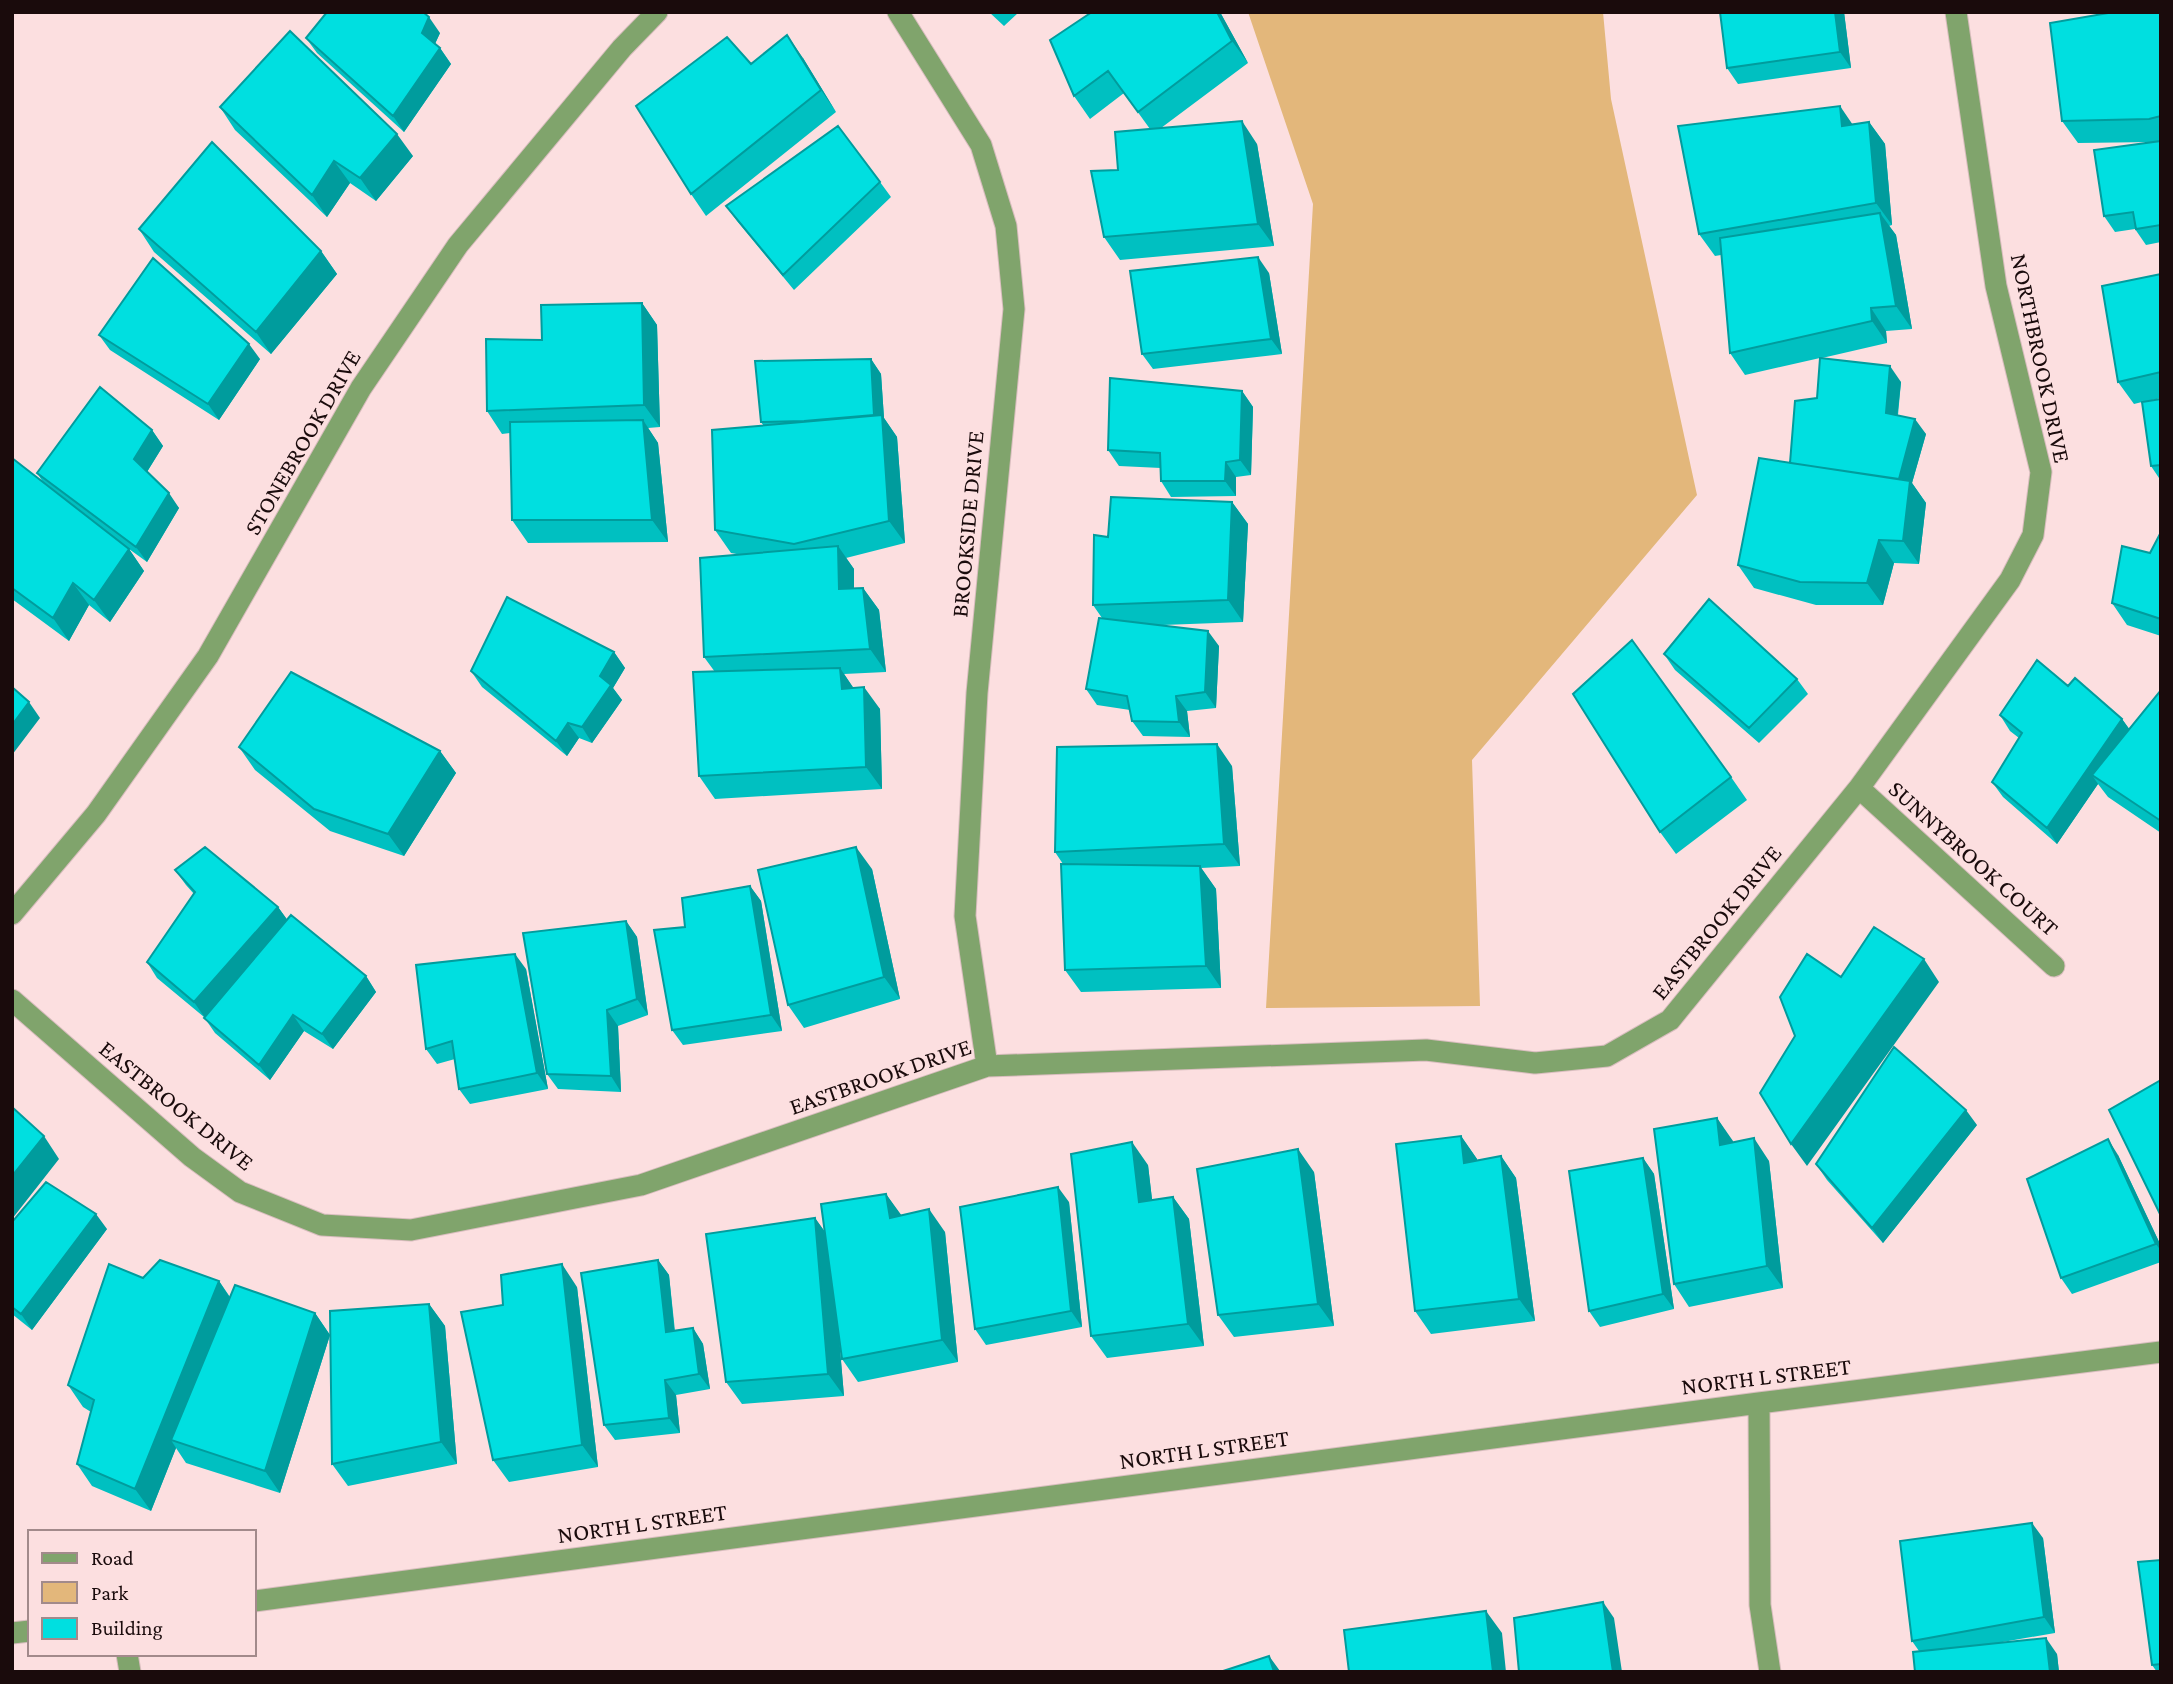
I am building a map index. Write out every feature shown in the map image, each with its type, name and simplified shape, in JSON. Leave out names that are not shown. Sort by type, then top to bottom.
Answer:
[{"type":"street","name":"STONEBROOK DRIVE","points":[[12,914],[96,814],[208,656],[361,387],[458,245],[622,48],[657,12]]},
{"type":"street","name":"BROOKSIDE DRIVE","points":[[898,12],[981,145],[1006,226],[1014,309],[977,693],[965,916],[987,1066]]},
{"type":"street","name":"NORTHBROOK DRIVE","points":[[1859,789],[2010,580],[2033,536],[2041,472],[1996,286],[1956,12]]},
{"type":"street","name":"EASTBROOK DRIVE","points":[[12,1000],[192,1157],[240,1192],[322,1225],[411,1230],[641,1185],[987,1066],[1426,1050],[1535,1063],[1607,1056],[1670,1020],[1859,789]]},
{"type":"street","name":"SUNNYBROOK COURT","points":[[1859,789],[2054,966]]},
{"type":"street","name":"NORTH L STREET","points":[[256,1601],[2161,1352]]},
{"type":"street","points":[[1759,1403],[1760,1605],[1770,1672]]},
{"type":"green space","points":[[1248,12],[1603,12],[1611,99],[1697,495],[1472,760],[1480,1006],[1266,1008],[1313,204]]},
{"type":"building","points":[[327,12],[423,12],[429,17],[422,33],[440,48],[393,116],[306,38]]},
{"type":"building","points":[[1092,12],[1217,12],[1232,41],[1138,112],[1108,71],[1074,96],[1050,40]]},
{"type":"building","points":[[1720,12],[1835,12],[1840,52],[1727,68]]},
{"type":"building","points":[[2114,12],[2161,12],[2161,116],[2149,119],[2062,121],[2050,23]]},
{"type":"building","points":[[290,31],[397,134],[360,178],[334,161],[312,195],[220,107]]},
{"type":"building","points":[[787,35],[821,90],[691,194],[636,106],[727,37],[751,64]]},
{"type":"building","points":[[1840,106],[1842,126],[1869,122],[1876,203],[1699,234],[1678,126]]},
{"type":"building","points":[[1242,121],[1258,224],[1104,237],[1091,171],[1118,170],[1115,132]]},
{"type":"building","points":[[838,126],[880,182],[783,275],[726,206]]},
{"type":"building","points":[[2161,141],[2161,225],[2136,229],[2133,212],[2104,216],[2094,150]]},
{"type":"building","points":[[212,142],[321,251],[256,332],[139,229]]},
{"type":"building","points":[[1880,213],[1896,306],[1871,308],[1872,321],[1730,353],[1720,238]]},
{"type":"building","points":[[1258,257],[1271,339],[1142,354],[1130,271]]},
{"type":"building","points":[[153,258],[249,344],[208,404],[99,335]]},
{"type":"building","points":[[2161,274],[2161,372],[2118,382],[2102,286]]},
{"type":"building","points":[[642,303],[644,405],[487,411],[486,339],[542,340],[541,305]]},
{"type":"building","points":[[1820,358],[1890,366],[1886,413],[1915,419],[1899,479],[1790,463],[1795,401],[1817,398]]},
{"type":"building","points":[[871,359],[874,415],[761,422],[755,361]]},
{"type":"building","points":[[1110,378],[1242,391],[1240,460],[1226,462],[1225,481],[1161,481],[1160,453],[1108,450]]},
{"type":"building","points":[[100,387],[152,430],[134,459],[169,493],[136,547],[37,473]]},
{"type":"building","points":[[2161,399],[2161,465],[2151,466],[2142,402]]},
{"type":"building","points":[[882,415],[889,521],[794,544],[715,530],[712,430]]},
{"type":"building","points":[[643,420],[652,520],[512,520],[510,422]]},
{"type":"building","points":[[12,458],[129,549],[94,600],[73,583],[53,618],[12,588]]},
{"type":"building","points":[[1759,458],[1910,481],[1903,541],[1879,540],[1867,583],[1800,582],[1738,565]]},
{"type":"building","points":[[1111,497],[1232,502],[1228,600],[1093,605],[1094,535],[1108,537]]},
{"type":"building","points":[[2161,532],[2161,619],[2112,603],[2122,546],[2150,553]]},
{"type":"building","points":[[838,546],[839,589],[863,588],[870,649],[704,657],[700,558]]},
{"type":"building","points":[[507,597],[614,652],[600,676],[611,685],[582,727],[568,723],[556,741],[471,671]]},
{"type":"building","points":[[1709,599],[1797,679],[1749,728],[1664,654]]},
{"type":"building","points":[[1099,618],[1208,631],[1205,692],[1176,696],[1179,722],[1132,721],[1127,696],[1086,689]]},
{"type":"building","points":[[1632,640],[1731,777],[1660,832],[1573,694]]},
{"type":"building","points":[[2037,660],[2068,686],[2075,678],[2122,719],[2047,828],[1992,782],[2022,733],[2000,715]]},
{"type":"building","points":[[840,668],[842,689],[864,687],[866,767],[699,776],[693,672]]},
{"type":"building","points":[[291,672],[440,751],[388,834],[314,809],[239,747]]},
{"type":"building","points":[[12,687],[29,702],[12,725]]},
{"type":"building","points":[[2161,690],[2161,821],[2092,775]]},
{"type":"building","points":[[1217,744],[1224,844],[1055,852],[1057,747]]},
{"type":"building","points":[[205,847],[278,907],[194,1002],[147,962],[195,892],[175,870]]},
{"type":"building","points":[[856,847],[884,977],[788,1005],[758,870]]},
{"type":"building","points":[[1061,864],[1200,866],[1206,966],[1065,970]]},
{"type":"building","points":[[750,886],[771,1015],[672,1030],[654,930],[685,927],[682,898]]},
{"type":"building","points":[[291,915],[366,976],[322,1034],[293,1015],[259,1065],[204,1018]]},
{"type":"building","points":[[626,921],[637,999],[607,1010],[611,1076],[547,1074],[523,933]]},
{"type":"building","points":[[1874,927],[1924,959],[1791,1144],[1760,1093],[1795,1036],[1780,997],[1807,954],[1841,977]]},
{"type":"building","points":[[515,954],[537,1073],[459,1089],[452,1041],[426,1049],[416,965]]},
{"type":"building","points":[[1894,1047],[1966,1110],[1872,1228],[1816,1164]]},
{"type":"building","points":[[2161,1080],[2161,1216],[2109,1110]]},
{"type":"building","points":[[12,1107],[44,1136],[12,1176]]},
{"type":"building","points":[[1717,1118],[1720,1145],[1754,1138],[1767,1266],[1674,1284],[1654,1129]]},
{"type":"building","points":[[1461,1136],[1464,1163],[1501,1156],[1519,1299],[1415,1311],[1396,1144]]},
{"type":"building","points":[[2108,1139],[2156,1244],[2061,1278],[2027,1179]]},
{"type":"building","points":[[1132,1142],[1139,1202],[1173,1197],[1188,1324],[1091,1336],[1071,1154]]},
{"type":"building","points":[[1298,1149],[1318,1304],[1218,1315],[1197,1169]]},
{"type":"building","points":[[1643,1158],[1663,1294],[1589,1311],[1569,1171]]},
{"type":"building","points":[[46,1182],[96,1214],[21,1314],[12,1307],[12,1222]]},
{"type":"building","points":[[1058,1187],[1071,1311],[975,1329],[960,1207]]},
{"type":"building","points":[[886,1194],[890,1218],[929,1209],[942,1340],[842,1359],[821,1204]]},
{"type":"building","points":[[815,1218],[828,1374],[726,1382],[706,1234]]},
{"type":"building","points":[[160,1260],[219,1281],[135,1489],[77,1464],[94,1400],[68,1385],[109,1264],[143,1278]]},
{"type":"building","points":[[658,1260],[666,1332],[693,1328],[699,1374],[665,1380],[669,1418],[604,1425],[581,1273]]},
{"type":"building","points":[[562,1264],[582,1445],[493,1460],[461,1312],[503,1305],[501,1275]]},
{"type":"building","points":[[235,1285],[315,1313],[265,1471],[171,1440]]},
{"type":"building","points":[[429,1304],[441,1442],[332,1464],[330,1311]]},
{"type":"building","points":[[2032,1523],[2044,1617],[1912,1641],[1900,1541]]},
{"type":"building","points":[[2161,1560],[2161,1664],[2152,1665],[2138,1562]]},
{"type":"building","points":[[1603,1602],[1613,1672],[1519,1672],[1514,1618]]},
{"type":"building","points":[[1486,1611],[1493,1672],[1349,1672],[1344,1630]]},
{"type":"building","points":[[2046,1638],[2050,1672],[1915,1672],[1913,1652]]},
{"type":"building","points":[[1269,1656],[1274,1672],[1220,1672]]}]
